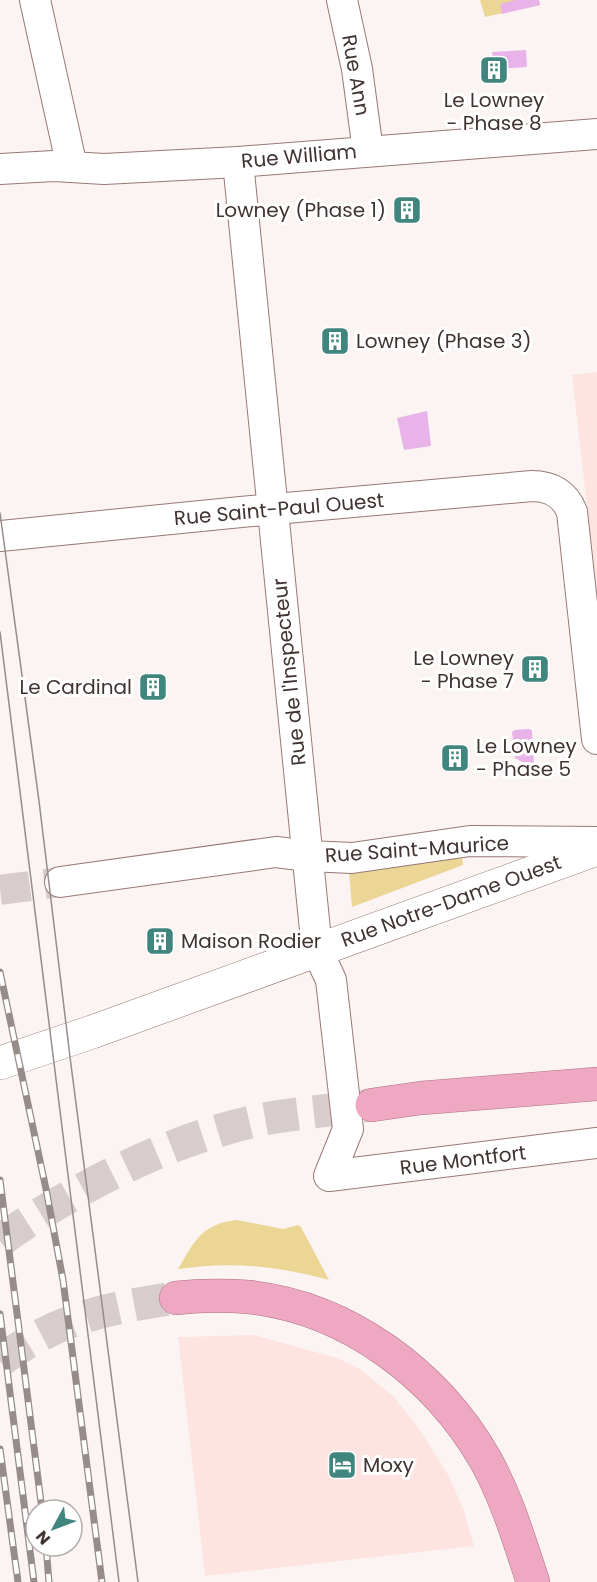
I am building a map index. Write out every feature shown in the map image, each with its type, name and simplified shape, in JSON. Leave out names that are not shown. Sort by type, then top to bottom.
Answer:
[{"type":"highway","points":[[372,1105],[421,1098],[597,1062]]},
{"type":"highway","points":[[421,1098],[597,1084]]},
{"type":"highway","points":[[176,1298],[234,1296],[294,1306],[346,1327],[397,1359],[440,1397],[476,1444],[507,1506],[533,1582]]},
{"type":"main road","name":"Rue Notre-Dame Ouest","points":[[0,1063],[92,1032],[597,849]]},
{"type":"street","points":[[35,0],[72,167]]},
{"type":"street","name":"Rue Ann","points":[[342,0],[357,69],[368,151]]},
{"type":"street","name":"Rue William","points":[[0,169],[54,166],[104,169],[237,162],[597,134]]},
{"type":"street","name":"Rue de l'Inspecteur","points":[[237,162],[317,950],[331,980],[348,1129],[329,1176]]},
{"type":"street","name":"Rue Saint-Paul Ouest","points":[[0,536],[532,486],[547,487],[565,499],[572,512],[597,740]]},
{"type":"street","name":"Rue Saint-Maurice","points":[[60,882],[276,852],[352,858],[470,841],[597,842]]},
{"type":"street","name":"Rue Montfort","points":[[329,1176],[597,1143]]},
{"type":"shaded area","points":[[480,0],[539,0],[540,5],[485,17]]},
{"type":"shaded area","points":[[516,0],[539,0],[540,5],[502,14],[500,4]]},
{"type":"shaded area","points":[[526,50],[527,67],[494,69],[492,52]]},
{"type":"shaded area","points":[[597,372],[597,595],[572,375]]},
{"type":"shaded area","points":[[427,411],[431,446],[404,450],[397,418]]},
{"type":"shaded area","points":[[530,729],[534,764],[530,766],[515,758],[512,732]]},
{"type":"shaded area","points":[[462,856],[463,865],[352,907],[349,873]]},
{"type":"shaded area","points":[[237,1220],[283,1229],[298,1225],[329,1280],[291,1271],[254,1266],[217,1265],[178,1269],[195,1242],[207,1230],[215,1225]]},
{"type":"shaded area","points":[[254,1335],[337,1358],[360,1369],[393,1396],[418,1427],[447,1473],[463,1508],[474,1546],[205,1576],[178,1337]]},
{"type":"tunnel","points":[[0,890],[60,882]]},
{"type":"tunnel","points":[[0,1241],[39,1214],[81,1190],[145,1158],[190,1140],[259,1120],[372,1105]]},
{"type":"tunnel","points":[[0,1361],[42,1334],[84,1317],[128,1306],[176,1298]]},
{"type":"tram line","points":[[0,513],[39,801],[138,1582]]},
{"type":"tram line","points":[[0,632],[119,1582]]},
{"type":"railway","points":[[0,972],[63,1280],[102,1582]]},
{"type":"railway","points":[[0,1180],[40,1498]]},
{"type":"railway","points":[[0,1314],[34,1582]]},
{"type":"railway","points":[[0,1449],[18,1582]]},
{"type":"railway","points":[[47,1558],[49,1582]]},
{"type":"place","name":"Le Lowney - Phase 8","points":[[494,70]]},
{"type":"place","name":"Lowney (Phase 1)","points":[[407,210]]},
{"type":"place","name":"Lowney (Phase 3)","points":[[335,341]]},
{"type":"place","name":"Le Lowney - Phase 7","points":[[535,669]]},
{"type":"place","name":"Le Cardinal","points":[[153,687]]},
{"type":"place","name":"Le Lowney - Phase 5","points":[[455,758]]},
{"type":"place","name":"Maison Rodier","points":[[160,941]]},
{"type":"place","name":"Moxy","points":[[342,1465]]}]
